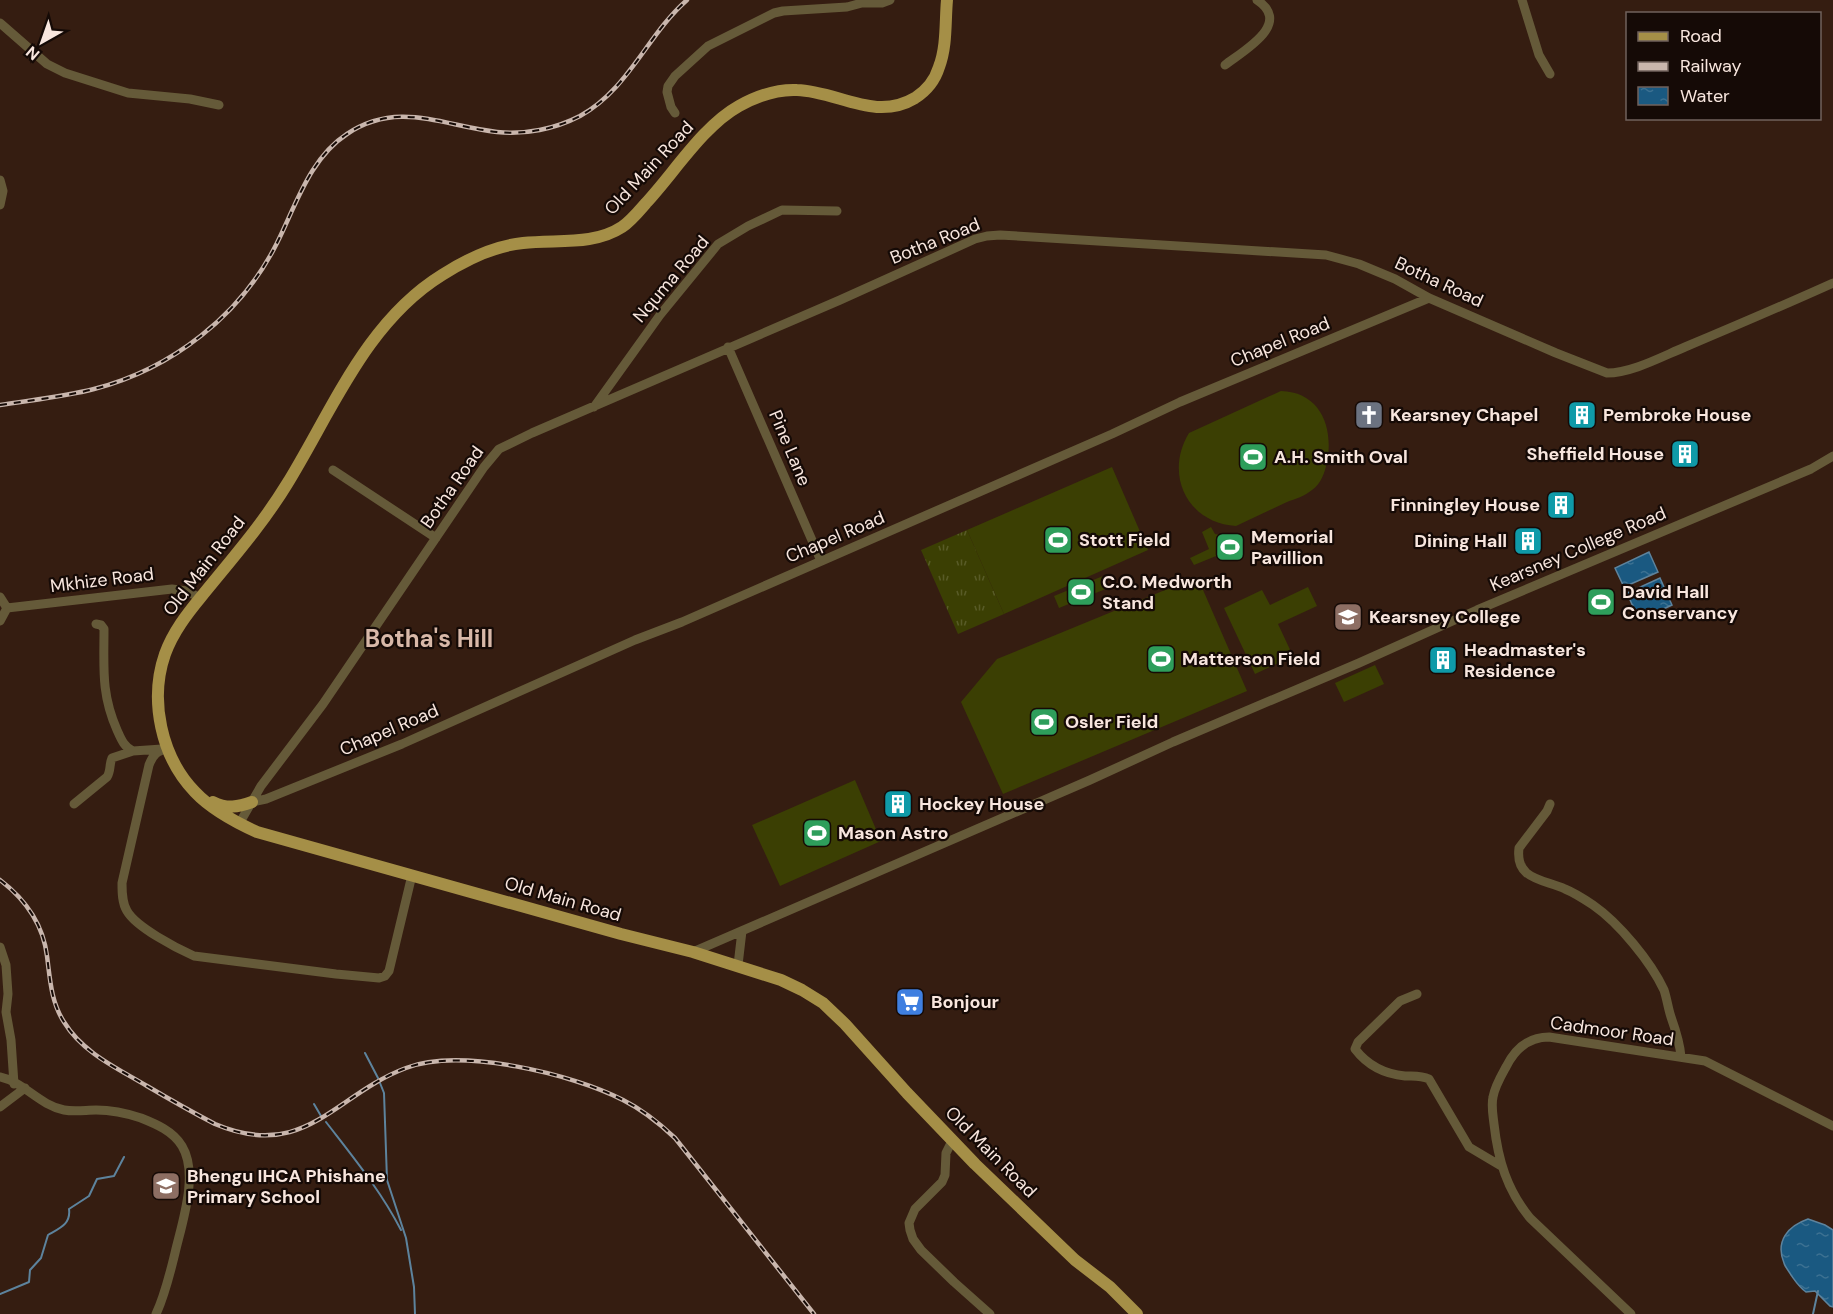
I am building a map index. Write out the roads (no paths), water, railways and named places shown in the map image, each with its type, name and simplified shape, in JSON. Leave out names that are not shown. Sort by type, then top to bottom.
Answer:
[{"type":"main road","name":"Old Main Road","points":[[947,0],[941,64],[930,85],[914,99],[895,106],[876,107],[808,91],[793,90],[761,95],[723,117],[650,199],[621,227],[601,237],[587,240],[521,243],[486,251],[427,284],[387,322],[343,386],[286,486],[252,536],[186,614],[165,654],[158,704],[163,736],[173,762],[196,794],[239,824],[257,832],[738,965],[781,980],[823,1004],[845,1024],[952,1141],[1075,1260],[1110,1287],[1137,1314]]},
{"type":"main road","points":[[196,794],[226,807],[252,802]]},
{"type":"street","points":[[675,113],[667,92],[670,82],[708,46],[783,10],[847,7],[891,0]]},
{"type":"street","points":[[1225,64],[1252,45],[1263,34],[1270,22],[1262,3],[1257,0]]},
{"type":"street","points":[[1522,0],[1539,55],[1550,74]]},
{"type":"street","points":[[0,23],[46,64],[65,73],[128,93],[190,99],[219,105]]},
{"type":"street","points":[[0,180],[3,191],[0,205]]},
{"type":"street","name":"Nquma Road","points":[[594,407],[660,315],[718,244],[748,226],[782,210],[837,211]]},
{"type":"street","name":"Botha Road","points":[[239,824],[261,786],[323,704],[484,467],[499,449],[960,245],[987,236],[1326,255],[1359,264],[1395,279],[1429,298],[1567,357],[1598,370],[1615,373],[1665,355],[1833,283]]},
{"type":"street","name":"Chapel Road","points":[[252,802],[402,744],[635,640],[682,622],[1112,434],[1190,397],[1429,298]]},
{"type":"street","name":"Pine Lane","points":[[728,347],[821,561]]},
{"type":"street","name":"Kearsney College Road","points":[[693,952],[1477,610],[1811,469],[1833,456]]},
{"type":"street","points":[[333,470],[436,538]]},
{"type":"street","name":"Mkhize Road","points":[[7,608],[172,589],[187,591],[200,598]]},
{"type":"street","points":[[0,597],[7,608],[0,621]]},
{"type":"street","points":[[96,624],[101,625],[104,629],[106,701],[123,743],[133,751]]},
{"type":"street","points":[[74,804],[107,777],[112,758],[133,751],[168,749]]},
{"type":"street","points":[[168,749],[156,752],[149,765],[122,883],[122,893],[125,908],[131,917],[176,948],[194,956],[379,978],[385,976],[389,971],[412,875]]},
{"type":"street","points":[[1550,804],[1520,848],[1521,867],[1529,876],[1568,890],[1594,906],[1629,938],[1663,990],[1680,1043],[1681,1057]]},
{"type":"street","points":[[738,965],[742,931]]},
{"type":"street","points":[[0,947],[6,965],[8,994],[6,1012],[11,1040],[14,1084]]},
{"type":"street","points":[[1416,994],[1400,1001],[1358,1042],[1354,1049],[1366,1062],[1384,1072],[1429,1079],[1469,1147],[1502,1166]]},
{"type":"street","name":"Cadmoor Road","points":[[1631,1314],[1530,1218],[1518,1201],[1502,1166],[1495,1132],[1493,1097],[1499,1080],[1514,1054],[1528,1041],[1542,1037],[1681,1057],[1715,1065],[1833,1126]]},
{"type":"street","points":[[0,1077],[25,1088],[42,1102],[60,1109],[115,1111],[139,1118],[166,1130],[183,1147],[188,1166],[189,1186],[166,1287],[156,1314]]},
{"type":"street","points":[[0,1107],[25,1088]]},
{"type":"street","points":[[952,1141],[946,1153],[945,1174],[942,1182],[915,1209],[909,1222],[910,1230],[921,1250],[990,1314]]},
{"type":"water","points":[[1649,552],[1658,572],[1624,587],[1615,568]]},
{"type":"water","points":[[1660,578],[1672,605],[1639,620],[1627,593]]},
{"type":"water","points":[[1808,1219],[1833,1230],[1833,1307],[1815,1291],[1806,1292],[1801,1288],[1786,1268],[1782,1255],[1782,1241],[1785,1235],[1789,1230]]},
{"type":"waterway","points":[[365,1053],[378,1078]]},
{"type":"waterway","points":[[380,1083],[384,1093],[387,1180],[406,1238],[414,1287],[415,1314]]},
{"type":"waterway","points":[[314,1104],[321,1116]]},
{"type":"waterway","points":[[326,1122],[376,1188],[401,1230]]},
{"type":"waterway","points":[[0,1294],[29,1282],[30,1270],[41,1258],[48,1235],[64,1225],[69,1209],[89,1196],[97,1179],[114,1176],[124,1157]]},
{"type":"waterway","points":[[1813,1314],[1818,1291]]},
{"type":"railway","points":[[0,405],[82,392],[123,380],[177,353],[201,336],[224,316],[262,269],[305,183],[323,156],[347,134],[384,118],[421,118],[508,133],[540,130],[570,121],[597,105],[612,91],[660,29],[687,0]]},
{"type":"railway","points":[[0,880],[25,904],[37,923],[45,944],[54,998],[64,1022],[72,1033],[101,1059],[215,1124],[246,1134],[273,1135],[296,1130],[338,1108],[381,1080],[406,1068],[429,1062],[456,1060],[516,1066],[576,1081],[602,1090],[630,1104],[675,1138],[814,1314]]},
{"type":"place","name":"Kearsney Chapel","points":[[1369,415]]},
{"type":"place","name":"Pembroke House","points":[[1582,415]]},
{"type":"place","name":"Sheffield House","points":[[1685,454]]},
{"type":"place","name":"A.H. Smith Oval","points":[[1253,457]]},
{"type":"place","name":"Finningley House","points":[[1561,505]]},
{"type":"place","name":"Stott Field","points":[[1058,540]]},
{"type":"place","name":"Dining Hall","points":[[1528,541]]},
{"type":"place","name":"Memorial Pavillion","points":[[1230,547]]},
{"type":"place","name":"C.O. Medworth Stand","points":[[1081,592]]},
{"type":"place","name":"David Hall Conservancy","points":[[1601,602]]},
{"type":"place","name":"Kearsney College","points":[[1348,617]]},
{"type":"place","name":"Matterson Field","points":[[1161,659]]},
{"type":"place","name":"Headmaster's Residence","points":[[1443,660]]},
{"type":"place","name":"Osler Field","points":[[1044,722]]},
{"type":"place","name":"Hockey House","points":[[898,804]]},
{"type":"place","name":"Mason Astro","points":[[817,833]]},
{"type":"place","name":"Bonjour","points":[[910,1002]]},
{"type":"place","name":"Bhengu IHCA Phishane Primary School","points":[[166,1186]]},
{"type":"district","name":"Botha's Hill","points":[[429,638]]}]
